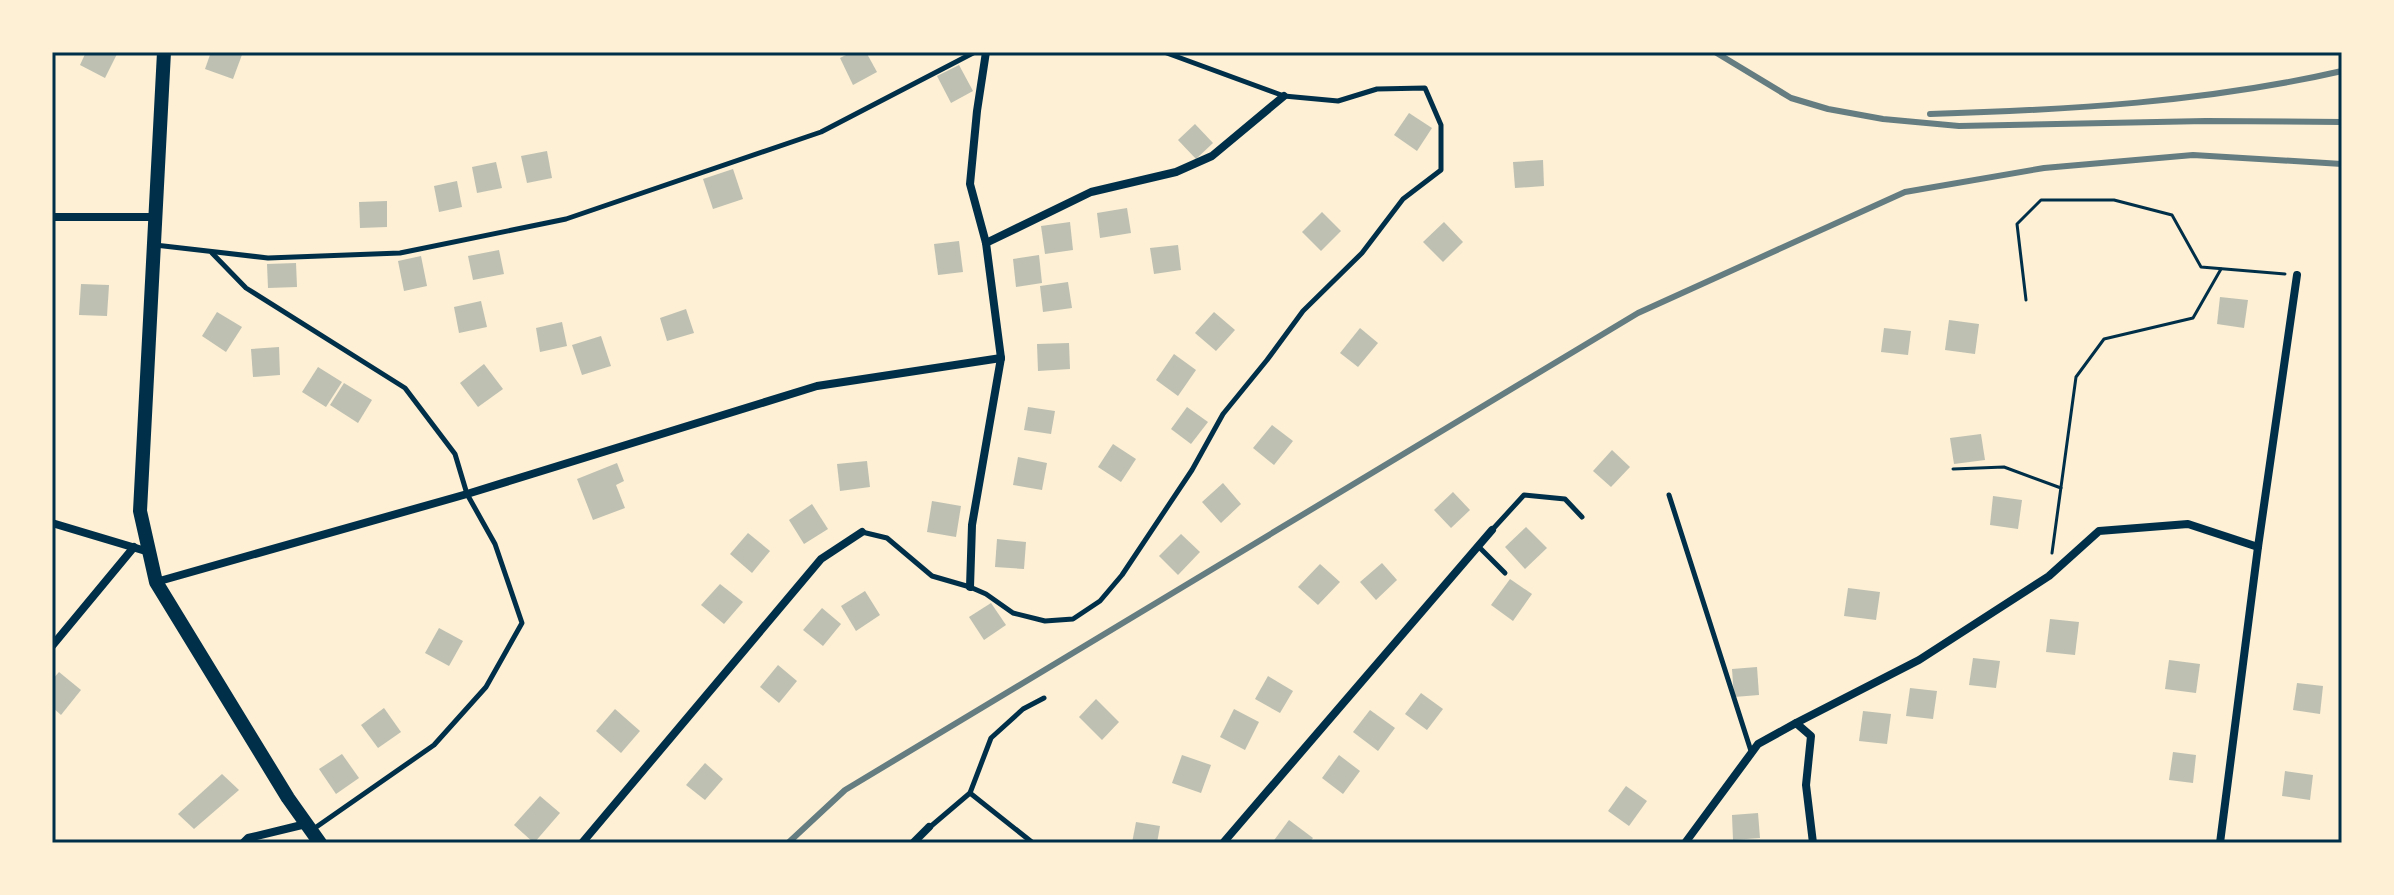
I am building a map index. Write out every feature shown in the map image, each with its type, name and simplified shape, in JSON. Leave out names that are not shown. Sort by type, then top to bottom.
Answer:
[{"type":"street","points":[[970,587],[972,525],[1001,358],[986,243],[970,184],[986,52]]},
{"type":"street","points":[[161,53],[140,511],[156,582],[288,798],[320,843]]},
{"type":"street","points":[[986,243],[1091,192],[1176,172],[1212,156],[1284,96]]},
{"type":"street","points":[[52,217],[155,217]]},
{"type":"street","points":[[2220,843],[2297,275]]},
{"type":"street","points":[[156,582],[467,494],[817,386],[1001,358]]},
{"type":"street","points":[[52,523],[149,552]]},
{"type":"street","points":[[1685,843],[1758,744],[1919,660],[2049,576],[2099,531],[2188,524],[2258,547]]},
{"type":"street","points":[[1223,843],[1492,530]]},
{"type":"street","points":[[582,843],[821,559],[862,532]]},
{"type":"street","points":[[52,646],[134,547]]},
{"type":"street","points":[[1796,723],[1811,736],[1806,785],[1813,843]]},
{"type":"street","points":[[243,843],[248,838],[309,827]]},
{"type":"street","points":[[913,843],[929,827]]},
{"type":"lane","points":[[154,245],[268,258],[400,253],[566,219],[821,132],[975,52]]},
{"type":"lane","points":[[862,532],[887,538],[932,576],[986,594],[1013,613],[1045,621],[1073,619],[1100,601],[1122,575],[1192,470],[1223,414],[1303,311],[1362,253],[1403,199],[1441,170],[1441,125],[1425,88],[1377,89],[1338,101],[1284,96],[1164,52]]},
{"type":"lane","points":[[211,252],[246,288],[405,388],[455,454],[467,494],[495,544],[522,623],[486,687],[434,745],[309,827]]},
{"type":"lane","points":[[1492,530],[1524,495],[1565,499],[1582,517]]},
{"type":"lane","points":[[1669,495],[1751,752]]},
{"type":"lane","points":[[1478,546],[1505,573]]},
{"type":"lane","points":[[929,827],[970,793],[991,738],[1023,709],[1044,698]]},
{"type":"lane","points":[[970,793],[1033,843]]},
{"type":"path","points":[[2026,300],[2017,224],[2041,200],[2114,200],[2172,215],[2201,267],[2297,275]]},
{"type":"path","points":[[2049,576],[2076,377],[2104,339],[2193,318],[2221,268]]},
{"type":"path","points":[[1953,469],[2004,467],[2061,488]]},
{"type":"building","points":[[86,52],[118,52],[105,78],[80,65]]},
{"type":"building","points":[[211,52],[243,52],[233,79],[205,69]]},
{"type":"building","points":[[852,52],[866,52],[877,72],[853,85],[840,58]]},
{"type":"building","points":[[959,65],[973,91],[951,103],[937,76]]},
{"type":"building","points":[[1409,113],[1432,128],[1417,151],[1394,135]]},
{"type":"building","points":[[1195,124],[1213,143],[1196,159],[1178,140]]},
{"type":"building","points":[[547,151],[552,178],[527,183],[521,156]]},
{"type":"building","points":[[1543,160],[1544,186],[1515,188],[1513,162]]},
{"type":"building","points":[[496,162],[502,188],[477,193],[472,167]]},
{"type":"building","points":[[733,169],[743,199],[713,209],[703,179]]},
{"type":"building","points":[[457,181],[462,207],[439,212],[434,186]]},
{"type":"building","points":[[387,201],[387,227],[360,228],[359,202]]},
{"type":"building","points":[[1127,208],[1131,233],[1100,238],[1097,213]]},
{"type":"building","points":[[1322,212],[1341,231],[1321,251],[1302,232]]},
{"type":"building","points":[[1070,222],[1073,250],[1045,254],[1041,226]]},
{"type":"building","points":[[1444,222],[1463,242],[1443,262],[1423,242]]},
{"type":"building","points":[[959,241],[963,272],[938,275],[934,244]]},
{"type":"building","points":[[1178,245],[1181,270],[1154,274],[1150,248]]},
{"type":"building","points":[[499,250],[504,274],[473,280],[468,256]]},
{"type":"building","points":[[1039,255],[1042,283],[1016,287],[1013,259]]},
{"type":"building","points":[[421,256],[427,286],[404,291],[398,261]]},
{"type":"building","points":[[296,263],[297,287],[268,288],[267,264]]},
{"type":"building","points":[[1068,282],[1072,308],[1043,312],[1040,286]]},
{"type":"building","points":[[81,284],[109,285],[107,316],[79,315]]},
{"type":"building","points":[[2220,297],[2248,300],[2244,328],[2217,324]]},
{"type":"building","points":[[481,301],[487,327],[459,333],[454,307]]},
{"type":"building","points":[[686,309],[694,333],[667,341],[660,318]]},
{"type":"building","points":[[217,312],[242,327],[226,352],[202,336]]},
{"type":"building","points":[[1214,312],[1235,330],[1216,351],[1195,333]]},
{"type":"building","points":[[1949,320],[1979,324],[1975,354],[1945,350]]},
{"type":"building","points":[[562,322],[567,346],[540,352],[536,328]]},
{"type":"building","points":[[1360,328],[1378,343],[1358,367],[1340,353]]},
{"type":"building","points":[[1884,328],[1911,331],[1908,355],[1881,352]]},
{"type":"building","points":[[601,336],[611,366],[582,375],[572,345]]},
{"type":"building","points":[[1069,343],[1070,369],[1038,371],[1037,344]]},
{"type":"building","points":[[279,347],[280,375],[253,377],[251,349]]},
{"type":"building","points":[[1174,354],[1196,370],[1178,396],[1156,380]]},
{"type":"building","points":[[484,364],[503,389],[478,407],[460,383]]},
{"type":"building","points":[[318,367],[342,382],[326,407],[302,392]]},
{"type":"building","points":[[344,383],[372,400],[358,423],[330,405]]},
{"type":"building","points":[[1028,407],[1055,411],[1051,434],[1024,430]]},
{"type":"building","points":[[1187,407],[1208,422],[1191,444],[1171,429]]},
{"type":"building","points":[[1272,425],[1293,441],[1274,465],[1253,448]]},
{"type":"building","points":[[1981,434],[1985,460],[1954,464],[1950,438]]},
{"type":"building","points":[[1113,444],[1136,459],[1121,482],[1098,467]]},
{"type":"building","points":[[1612,450],[1630,467],[1611,487],[1593,471]]},
{"type":"building","points":[[1018,457],[1047,463],[1042,490],[1013,485]]},
{"type":"building","points":[[867,461],[870,487],[840,491],[837,464]]},
{"type":"building","points":[[617,463],[624,481],[616,485],[625,508],[593,520],[577,479]]},
{"type":"building","points":[[1223,483],[1241,504],[1221,523],[1202,502]]},
{"type":"building","points":[[1453,492],[1470,510],[1451,528],[1434,510]]},
{"type":"building","points":[[1993,496],[2022,500],[2018,529],[1990,525]]},
{"type":"building","points":[[932,501],[961,506],[956,537],[927,532]]},
{"type":"building","points":[[812,504],[828,529],[804,544],[789,520]]},
{"type":"building","points":[[1526,527],[1547,548],[1525,569],[1505,547]]},
{"type":"building","points":[[748,533],[770,551],[752,573],[730,554]]},
{"type":"building","points":[[1181,534],[1200,552],[1178,575],[1159,556]]},
{"type":"building","points":[[997,539],[1026,542],[1024,569],[995,567]]},
{"type":"building","points":[[1382,563],[1397,580],[1376,600],[1360,582]]},
{"type":"building","points":[[1320,564],[1340,582],[1318,605],[1298,587]]},
{"type":"building","points":[[1510,579],[1532,594],[1513,621],[1491,605]]},
{"type":"building","points":[[720,584],[743,602],[724,624],[701,605]]},
{"type":"building","points":[[1848,588],[1880,592],[1876,620],[1844,616]]},
{"type":"building","points":[[865,591],[880,615],[856,631],[841,606]]},
{"type":"building","points":[[991,603],[1006,625],[984,640],[969,617]]},
{"type":"building","points":[[822,608],[841,624],[823,646],[803,630]]},
{"type":"building","points":[[2050,619],[2079,622],[2075,655],[2046,652]]},
{"type":"building","points":[[439,628],[463,641],[449,666],[425,653]]},
{"type":"building","points":[[1973,658],[2000,661],[1996,688],[1969,685]]},
{"type":"building","points":[[2169,660],[2200,664],[2196,693],[2165,689]]},
{"type":"building","points":[[778,665],[797,681],[779,703],[760,687]]},
{"type":"building","points":[[1757,667],[1759,695],[1734,697],[1732,669]]},
{"type":"building","points":[[59,672],[81,690],[61,715],[52,707],[52,680]]},
{"type":"building","points":[[1268,676],[1293,691],[1280,713],[1255,699]]},
{"type":"building","points":[[2297,683],[2323,686],[2320,714],[2293,710]]},
{"type":"building","points":[[1910,688],[1937,691],[1933,719],[1906,716]]},
{"type":"building","points":[[1421,693],[1443,709],[1427,730],[1405,714]]},
{"type":"building","points":[[1096,699],[1119,722],[1102,740],[1079,717]]},
{"type":"building","points":[[384,708],[401,732],[378,748],[361,725]]},
{"type":"building","points":[[615,709],[640,731],[621,753],[596,731]]},
{"type":"building","points":[[1234,709],[1259,722],[1245,750],[1220,737]]},
{"type":"building","points":[[1370,710],[1395,728],[1378,751],[1353,732]]},
{"type":"building","points":[[1863,711],[1891,714],[1887,744],[1859,741]]},
{"type":"building","points":[[2173,752],[2196,755],[2193,783],[2169,780]]},
{"type":"building","points":[[342,754],[359,778],[336,794],[319,769]]},
{"type":"building","points":[[1182,755],[1211,765],[1201,793],[1172,783]]},
{"type":"building","points":[[1339,755],[1360,771],[1343,794],[1322,778]]},
{"type":"building","points":[[705,763],[723,779],[705,800],[686,785]]},
{"type":"building","points":[[2285,771],[2313,775],[2310,800],[2282,796]]},
{"type":"building","points":[[222,774],[239,790],[194,829],[178,814]]},
{"type":"building","points":[[1626,786],[1647,801],[1629,826],[1608,811]]},
{"type":"building","points":[[540,796],[560,813],[534,843],[514,825]]},
{"type":"building","points":[[1758,813],[1760,838],[1733,840],[1732,815]]},
{"type":"building","points":[[1289,820],[1313,838],[1309,843],[1272,843]]},
{"type":"building","points":[[1136,822],[1160,826],[1157,843],[1132,843]]},
{"type":"railway","points":[[1715,52],[1791,98],[1828,109],[1883,119],[1959,126],[2206,121],[2342,122]]},
{"type":"railway","points":[[1930,114],[2137,103],[2240,90],[2342,71]]},
{"type":"railway","points":[[788,843],[845,790],[1638,313],[1905,192],[2044,168],[2193,155],[2342,164]]}]
